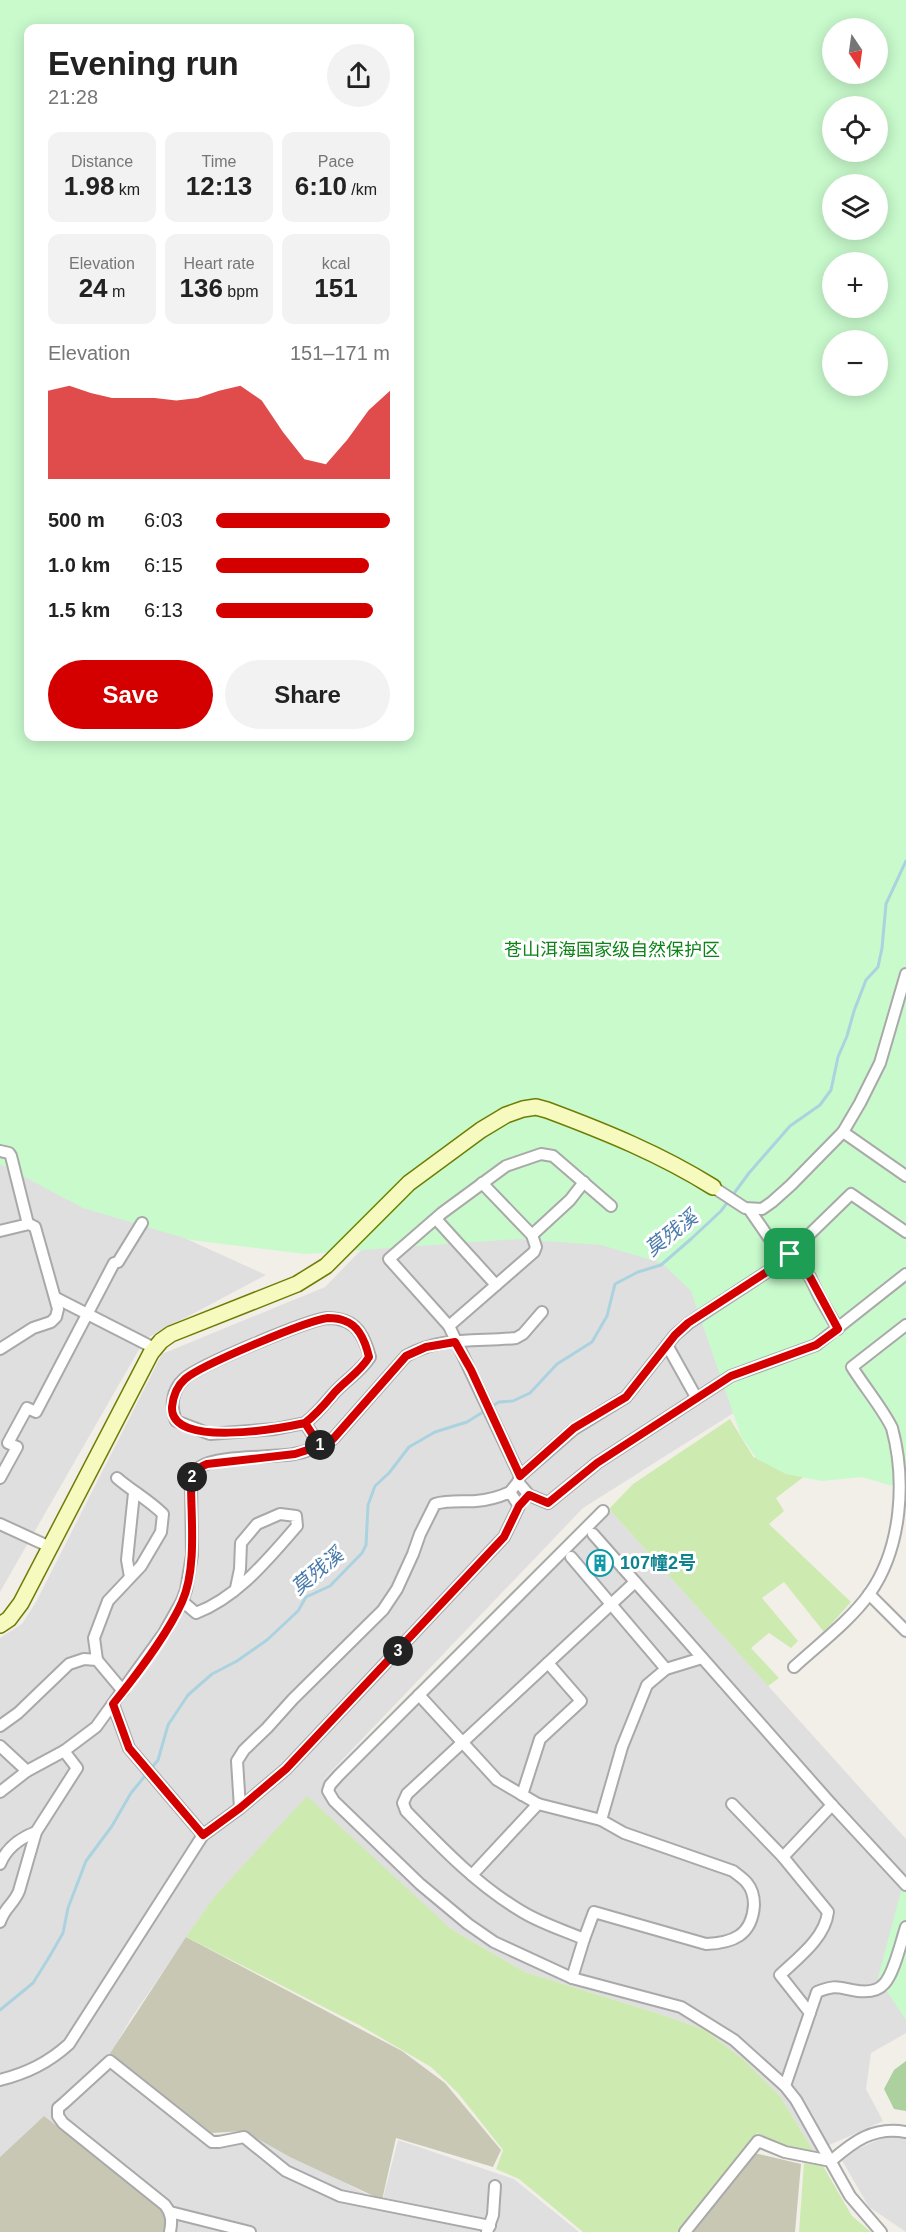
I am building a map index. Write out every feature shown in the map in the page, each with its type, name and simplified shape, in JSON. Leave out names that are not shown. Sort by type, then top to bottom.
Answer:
[{"type":"street","points":[[747,1209],[762,1209],[772,1202],[843,1132],[880,1063],[906,974]]},
{"type":"street","points":[[0,1625],[9,1619],[21,1603],[154,1348],[171,1334],[297,1284],[315,1274],[327,1266],[409,1183],[506,1115],[536,1107],[615,1135],[678,1165],[713,1187],[747,1209],[776,1248],[790,1254],[810,1277],[838,1329]]},
{"type":"street","points":[[843,1132],[906,1176]]},
{"type":"street","points":[[0,1151],[7,1152],[11,1156],[28,1224]]},
{"type":"street","points":[[611,1206],[554,1156],[541,1154],[506,1166],[436,1219],[389,1259],[449,1326],[519,1479],[529,1495],[548,1503],[597,1463],[731,1376],[816,1345],[906,1274]]},
{"type":"street","points":[[532,1235],[570,1200],[584,1182]]},
{"type":"street","points":[[449,1326],[534,1252],[536,1247],[532,1235],[482,1183]]},
{"type":"street","points":[[240,1808],[237,1761],[244,1750],[383,1610],[397,1589],[435,1504],[478,1501],[510,1492],[519,1479],[574,1428],[626,1397],[667,1345],[688,1323],[779,1264],[851,1194],[906,1232]]},
{"type":"street","points":[[436,1219],[496,1285]]},
{"type":"street","points":[[0,1478],[17,1447],[8,1443],[27,1408],[36,1412],[114,1263],[118,1262],[142,1223]]},
{"type":"street","points":[[0,1231],[28,1224],[34,1225],[58,1309],[54,1319],[33,1328],[0,1349]]},
{"type":"street","points":[[56,1298],[154,1348]]},
{"type":"street","points":[[0,1792],[27,1771],[64,1751],[96,1727],[164,1633],[182,1601],[192,1554],[191,1483],[193,1474],[198,1468],[218,1461],[295,1454],[320,1446],[333,1439],[406,1356],[426,1347],[455,1342],[516,1338],[523,1334],[542,1312]]},
{"type":"street","points":[[329,1318],[348,1322],[365,1339],[369,1357],[362,1369],[305,1423],[275,1429],[210,1434],[176,1420],[172,1410],[174,1394],[184,1379],[213,1363],[307,1324],[329,1318]]},
{"type":"street","points":[[794,1667],[843,1623],[869,1594],[895,1541],[904,1497],[903,1460],[892,1427],[852,1367],[906,1326]]},
{"type":"street","points":[[667,1345],[696,1397]]},
{"type":"street","points":[[305,1423],[320,1446]]},
{"type":"street","points":[[117,1478],[134,1494],[152,1504],[163,1514],[161,1532],[141,1566],[108,1601],[94,1638],[97,1660],[123,1691]]},
{"type":"street","points":[[510,1492],[519,1506]]},
{"type":"street","points":[[130,1578],[127,1560],[134,1494]]},
{"type":"street","points":[[0,2080],[27,2073],[53,2058],[69,2044],[203,1835],[240,1808],[286,1769],[504,1537],[519,1506],[529,1495]]},
{"type":"street","points":[[603,1511],[330,1785],[328,1791],[330,1797],[420,1884],[468,1924],[494,1942],[572,1978],[681,2007],[734,2040],[785,2086],[796,2100],[850,2196],[881,2232]]},
{"type":"street","points":[[182,1601],[196,1613],[213,1606],[236,1588],[257,1571],[297,1526],[296,1516],[280,1514],[272,1517],[257,1524],[246,1537],[241,1543],[240,1569],[236,1588]]},
{"type":"street","points":[[0,1524],[50,1547]]},
{"type":"street","points":[[593,1534],[832,1805],[906,1885]]},
{"type":"street","points":[[571,1557],[666,1669]]},
{"type":"street","points":[[584,1939],[522,1912],[472,1875],[406,1811],[403,1803],[407,1794],[635,1582]]},
{"type":"street","points":[[869,1594],[906,1631]]},
{"type":"street","points":[[601,1820],[622,1747],[647,1685],[666,1669],[702,1658]]},
{"type":"street","points":[[0,1726],[18,1713],[69,1664],[84,1659],[97,1660]]},
{"type":"street","points":[[522,1795],[540,1739],[581,1701],[548,1663]]},
{"type":"street","points":[[419,1695],[497,1780],[538,1804],[601,1820],[624,1833],[733,1871],[747,1884],[754,1896],[753,1916],[746,1930],[723,1943],[706,1944],[594,1912],[572,1978]]},
{"type":"street","points":[[113,1704],[129,1748],[203,1835]]},
{"type":"street","points":[[0,1746],[27,1771]]},
{"type":"street","points":[[1,1914],[16,1898],[19,1891],[36,1832],[77,1768],[64,1751]]},
{"type":"street","points":[[472,1875],[538,1804]]},
{"type":"street","points":[[732,1804],[783,1857],[828,1912],[827,1924],[807,1950],[780,1975],[810,2013]]},
{"type":"street","points":[[783,1857],[832,1805]]},
{"type":"street","points":[[0,1864],[9,1849],[24,1837],[36,1832]]},
{"type":"street","points":[[785,2086],[817,1992],[828,1987],[840,1986],[858,1991],[873,1991],[884,1984],[906,1927]]},
{"type":"street","points":[[170,2232],[172,2222],[170,2212],[165,2205],[63,2123],[58,2116],[58,2108],[110,2061],[213,2142],[244,2137],[286,2171],[340,2196],[489,2229],[495,2203],[495,2186]]},
{"type":"street","points":[[831,2161],[855,2141],[872,2132],[892,2130],[906,2132]]},
{"type":"street","points":[[685,2232],[758,2141],[785,2152],[831,2161]]},
{"type":"street","points":[[170,2212],[250,2232]]},
{"type":"shaded area","points":[[0,1154],[266,1275],[145,1339],[0,1592]]},
{"type":"shaded area","points":[[672,1175],[743,1407],[583,1508],[321,1782],[609,1509],[906,1839],[906,2033],[871,2053],[866,2089],[883,2121],[814,2152],[780,2096],[744,2060],[705,2030],[525,1972],[451,1929],[413,1897],[214,1897],[130,2020],[110,2055],[212,2135],[245,2132],[382,2202],[398,2140],[514,2179],[579,2232],[164,2232],[166,2221],[44,2116],[0,2157],[0,1638],[22,1624],[36,1602],[162,1354],[325,1287],[410,1200]]},
{"type":"shaded area","points":[[186,1937],[402,2051],[445,2083],[501,2150],[493,2167],[396,2138],[382,2200],[290,2157],[244,2131],[212,2133],[109,2055]]},
{"type":"shaded area","points":[[44,2116],[159,2206],[166,2221],[164,2232],[0,2232],[0,2157]]},
{"type":"shaded area","points":[[906,2127],[906,2232],[869,2207],[840,2157]]},
{"type":"shaded area","points":[[754,2153],[801,2164],[795,2232],[693,2232]]},
{"type":"green space","name":"苍山洱海国家级自然保护区","points":[[0,0],[906,0],[906,1490],[862,1477],[822,1481],[786,1474],[757,1459],[741,1436],[691,1291],[662,1263],[601,1245],[517,1239],[305,1254],[191,1240],[83,1208],[0,1164]]},
{"type":"green space","points":[[730,1419],[754,1458],[804,1431],[822,1463],[776,1498],[784,1511],[769,1524],[851,1602],[824,1632],[784,1582],[762,1598],[798,1641],[791,1648],[769,1633],[751,1648],[779,1678],[768,1686],[609,1509],[633,1484]]},
{"type":"green space","points":[[307,1796],[451,1929],[525,1972],[705,2030],[744,2060],[780,2096],[814,2152],[787,2148],[757,2133],[678,2232],[583,2232],[519,2179],[496,2169],[503,2150],[458,2093],[431,2067],[361,2026],[186,1937],[214,1897]]},
{"type":"green space","points":[[906,1872],[906,2020],[878,1978]]},
{"type":"green space","points":[[906,2061],[906,2111],[894,2109],[884,2089],[894,2070]]},
{"type":"green space","points":[[804,2163],[823,2166],[852,2216],[871,2232],[799,2232]]},
{"type":"waterway","name":"莫残溪","points":[[0,2010],[33,1983],[48,1959],[63,1933],[68,1908],[86,1861],[112,1826],[131,1793],[158,1760],[168,1725],[188,1695],[212,1674],[237,1661],[267,1640],[298,1611],[306,1597],[330,1586],[362,1553],[366,1545],[368,1505],[375,1486],[389,1473],[409,1447],[435,1432],[467,1422],[499,1402],[513,1401],[530,1393],[557,1364],[592,1342],[607,1316],[615,1284],[638,1272],[661,1265],[691,1239],[721,1211],[749,1173],[790,1126],[820,1105],[831,1090],[838,1057],[866,980],[878,967],[886,904],[906,861]]},
{"type":"place","name":"107幢2号","points":[[600,1563]]},
{"type":"route","points":[[790,1254],[779,1264],[688,1323],[675,1335],[626,1397],[574,1428],[520,1476],[471,1370],[455,1342],[426,1347],[406,1356],[333,1439],[320,1446],[305,1423],[275,1429],[210,1434],[186,1426],[176,1420],[172,1410],[174,1394],[184,1379],[213,1363],[307,1324],[329,1318],[348,1322],[365,1339],[369,1357],[362,1369],[335,1392],[322,1409],[305,1423],[320,1446],[295,1454],[218,1461],[198,1468],[193,1474],[191,1483],[192,1554],[186,1590],[164,1633],[113,1704],[129,1748],[203,1835],[240,1808],[286,1769],[504,1537],[519,1506],[529,1495],[548,1503],[597,1463],[691,1400],[731,1376],[816,1345],[838,1329],[810,1277],[790,1254]]}]
